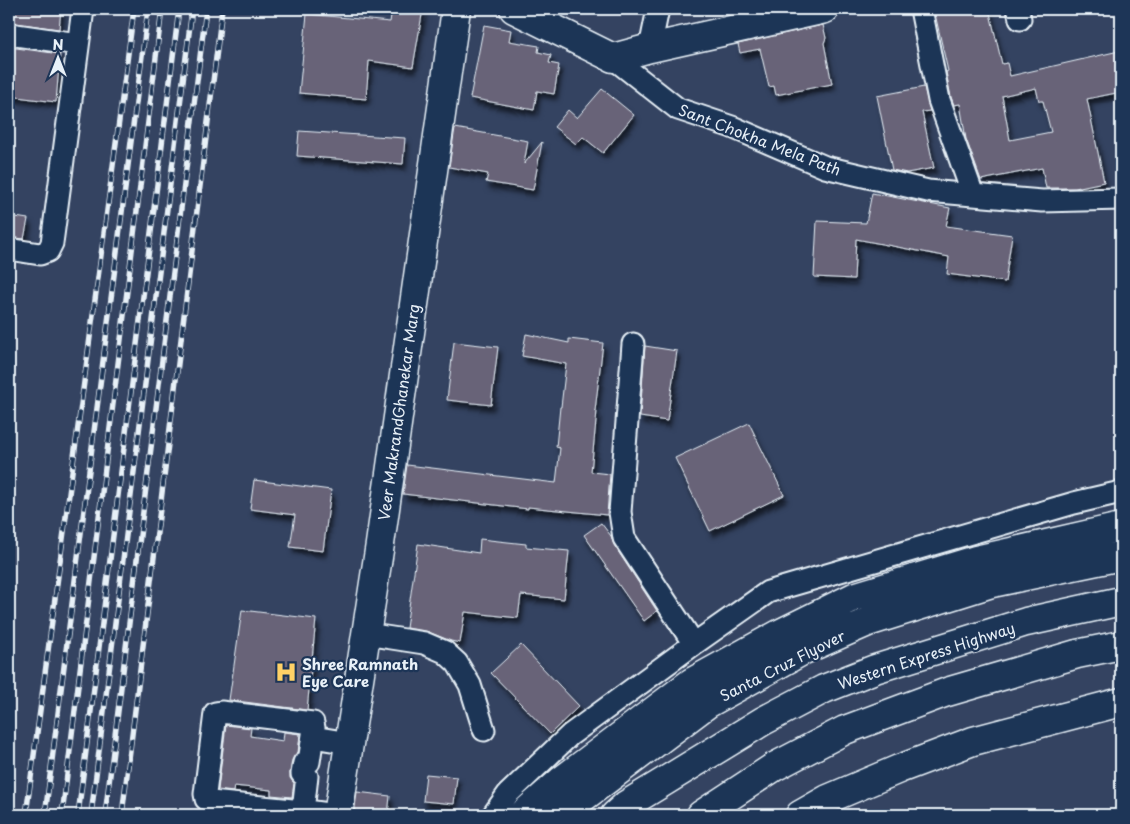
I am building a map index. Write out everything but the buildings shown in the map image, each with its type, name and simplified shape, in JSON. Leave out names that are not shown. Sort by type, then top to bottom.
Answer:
[{"type":"main road","name":"Veer MakrandGhanekar Marg","points":[[337,815],[381,534],[456,9]]},
{"type":"main road","name":"Sant Chokha Mela Path","points":[[514,9],[613,58]]},
{"type":"main road","points":[[613,58],[825,9]]},
{"type":"main road","points":[[568,799],[692,682],[781,633],[854,597],[976,560],[1121,527]]},
{"type":"main road","name":"Santa Cruz Flyover","points":[[522,815],[568,799],[707,704],[804,650],[868,622],[992,583],[1121,556]]},
{"type":"main road","name":"Western Express Highway","points":[[615,815],[626,805],[755,726],[824,689],[875,669],[1026,622],[1121,601]]},
{"type":"main road","points":[[701,815],[774,767],[846,730],[947,692],[1077,654],[1121,645]]},
{"type":"main road","points":[[800,815],[828,799],[973,741],[1092,708],[1121,702]]},
{"type":"street","points":[[9,249],[40,254],[48,251],[52,243],[83,9]]},
{"type":"street","points":[[650,48],[658,9]]},
{"type":"street","points":[[921,9],[939,100],[973,195]]},
{"type":"street","points":[[9,34],[78,44]]},
{"type":"street","name":"Sant Chokha Mela Path","points":[[613,58],[678,109],[732,127],[825,167],[928,191],[1042,201],[1121,199]]},
{"type":"street","points":[[633,344],[620,512],[624,538],[694,644]]},
{"type":"street","points":[[493,815],[508,794],[570,735],[768,592],[1074,503],[1121,492]]},
{"type":"street","points":[[366,634],[424,643],[445,652],[457,663],[470,685],[484,730]]},
{"type":"street","points":[[303,811],[307,776],[302,774],[304,763],[309,762],[314,725],[312,722],[216,712],[214,715],[206,799],[210,802],[337,815]]},
{"type":"street","points":[[313,737],[349,743]]},
{"type":"railway","points":[[26,815],[134,9]]},
{"type":"railway","points":[[45,815],[148,9]]},
{"type":"railway","points":[[62,815],[162,9]]},
{"type":"railway","points":[[78,815],[179,9]]},
{"type":"railway","points":[[91,815],[192,9]]},
{"type":"railway","points":[[105,815],[206,9]]},
{"type":"railway","points":[[122,815],[222,9]]},
{"type":"place","name":"Shree Ramnath Eye Care","points":[[286,672]]}]
